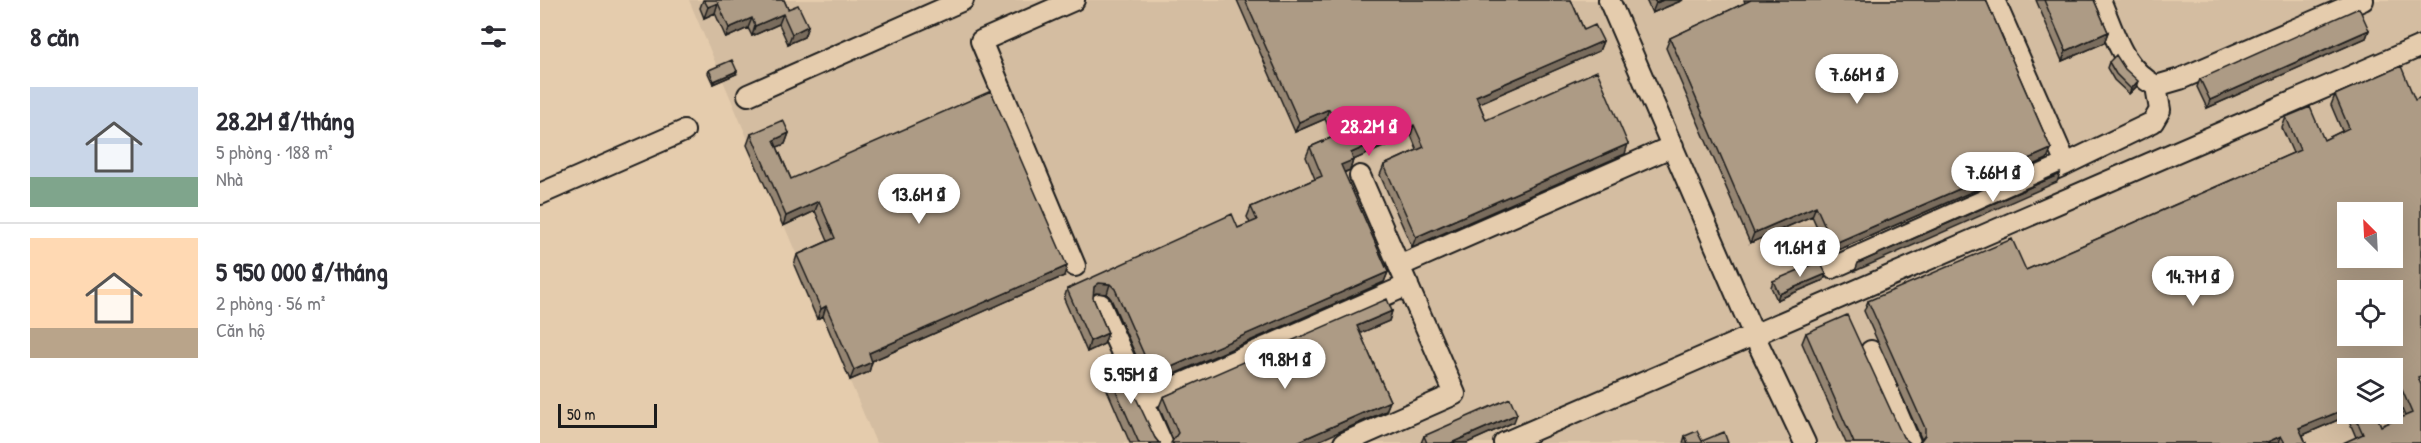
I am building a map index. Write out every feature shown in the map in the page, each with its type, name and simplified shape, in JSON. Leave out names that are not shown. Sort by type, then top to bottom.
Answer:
[{"type":"lane","points":[[748,95],[963,0]]},
{"type":"lane","points":[[1074,0],[981,41],[1075,267]]},
{"type":"lane","points":[[1609,0],[1753,333],[1805,443]]},
{"type":"lane","points":[[1994,0],[2066,164]]},
{"type":"lane","points":[[2100,0],[2127,63],[2139,77],[2156,86],[2180,79],[2363,0]]},
{"type":"lane","points":[[1504,443],[2421,45]]},
{"type":"lane","points":[[1832,268],[2066,164],[2153,122],[2160,110],[2156,86]]},
{"type":"lane","points":[[540,194],[684,131]]},
{"type":"lane","points":[[1399,266],[1672,146]]},
{"type":"lane","points":[[1344,443],[1455,394],[1360,176]]},
{"type":"lane","points":[[1143,401],[1408,285]]},
{"type":"lane","points":[[1100,304],[1162,443]]},
{"type":"lane","points":[[1871,351],[1910,443]]},
{"type":"shaded area","points":[[689,0],[2421,0],[2421,443],[876,443]]},
{"type":"building","points":[[704,0],[784,0],[788,9],[798,5],[808,26],[792,34],[783,14],[755,26],[752,18],[729,28],[718,3],[708,7]]},
{"type":"building","points":[[1245,0],[1571,0],[1584,30],[1595,25],[1603,41],[1476,96],[1486,120],[1597,71],[1628,144],[1416,237],[1384,165],[1424,147],[1414,125],[1351,153],[1353,160],[1341,165],[1388,272],[1153,375],[1115,289],[1110,284],[1099,283],[1094,287],[1093,298],[1108,333],[1090,341],[1067,289],[1232,214],[1238,228],[1257,220],[1251,207],[1322,176],[1310,147],[1340,134],[1329,109],[1299,122]]},
{"type":"building","points":[[1751,0],[1986,0],[2051,149],[1833,244],[1816,206],[1754,233],[1670,38]]},
{"type":"building","points":[[2044,0],[2094,0],[2108,32],[2066,51]]},
{"type":"building","points":[[2359,8],[2369,30],[2210,100],[2200,79]]},
{"type":"building","points":[[2116,55],[2125,69],[2138,81],[2131,89],[2116,74],[2109,62]]},
{"type":"building","points":[[732,60],[737,71],[714,81],[709,70]]},
{"type":"building","points":[[2401,66],[2415,100],[2421,97],[2421,376],[2418,377],[2421,385],[2421,443],[2343,443],[2363,434],[2358,424],[2380,424],[2381,426],[2403,424],[2403,417],[2412,413],[2403,392],[2403,358],[2337,358],[2337,412],[2299,428],[2306,443],[2285,443],[2281,436],[2265,443],[1919,443],[1925,435],[1925,428],[1868,301],[2012,239],[2026,270],[2232,180],[2300,150],[2286,117],[2310,107],[2324,140],[2349,128],[2335,95]]},
{"type":"building","points":[[991,91],[1067,266],[869,353],[872,362],[854,370],[826,306],[821,309],[797,255],[835,238],[819,201],[786,216],[751,134],[783,120],[789,133],[774,140],[791,179]]},
{"type":"building","points":[[2060,173],[2060,174],[1858,263]]},
{"type":"building","points":[[1820,261],[1826,274],[1779,294],[1773,281]]},
{"type":"building","points":[[1387,299],[1392,311],[1357,326],[1390,401],[1295,443],[1171,443],[1178,433],[1163,397]]},
{"type":"building","points":[[1847,315],[1903,437],[1910,443],[1854,443],[1806,333]]},
{"type":"building","points":[[1119,362],[1159,443],[1139,443],[1106,368]]},
{"type":"building","points":[[1510,398],[1517,414],[1451,443],[1427,443],[1424,436]]},
{"type":"building","points":[[1697,431],[1702,441],[1724,432],[1728,443],[1688,443],[1685,436]]}]
